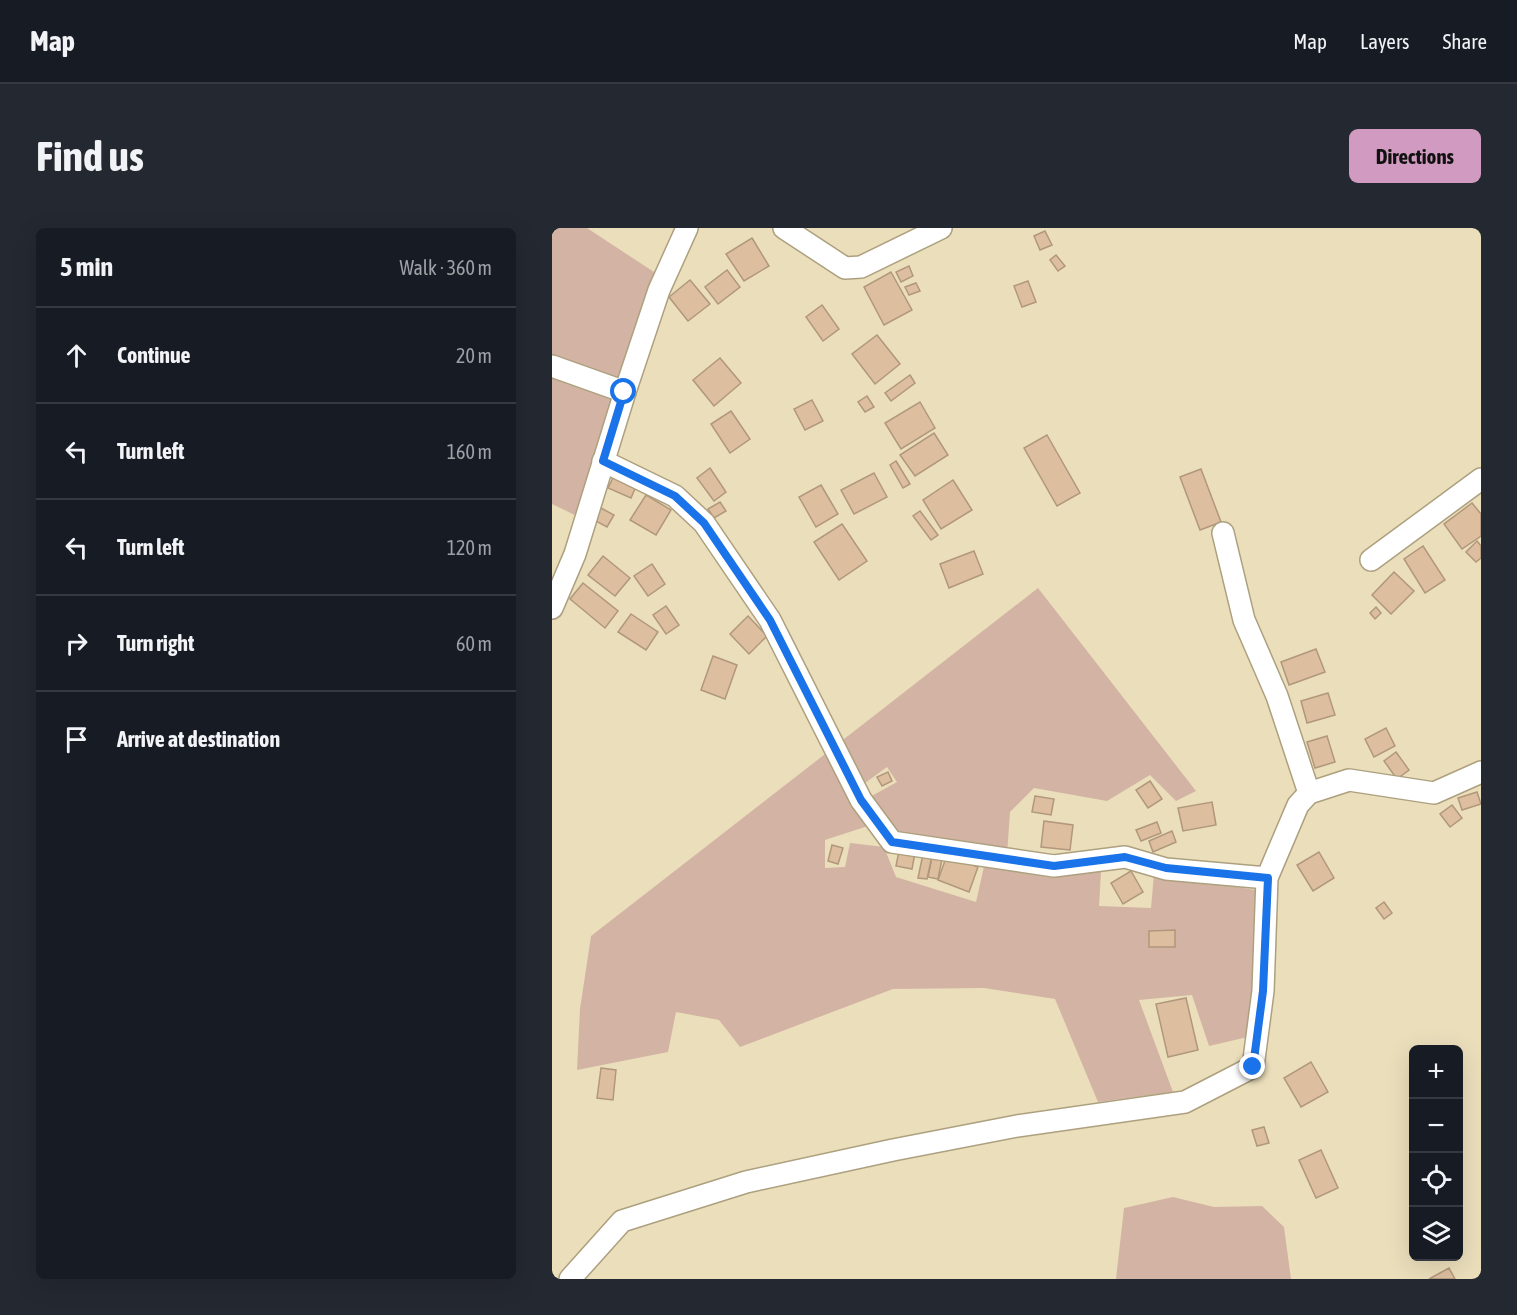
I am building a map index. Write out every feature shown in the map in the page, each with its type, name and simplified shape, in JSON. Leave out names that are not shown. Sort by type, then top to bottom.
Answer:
[{"type":"street","points":[[552,608],[575,554],[624,392],[659,290],[687,228]]},
{"type":"street","points":[[784,228],[845,268],[853,268],[861,267],[941,228]]},
{"type":"street","points":[[552,366],[624,392]]},
{"type":"street","points":[[603,461],[675,496],[704,523],[770,620],[861,800],[892,842],[1054,866],[1125,857],[1166,868],[1268,878]]},
{"type":"street","points":[[1371,560],[1481,479]]},
{"type":"street","points":[[1223,533],[1244,620],[1277,696],[1310,793]]},
{"type":"street","points":[[570,1279],[622,1221],[746,1182],[1017,1126],[1185,1102],[1253,1067],[1263,991],[1268,878],[1298,806],[1310,793],[1349,780],[1434,793],[1481,772]]},
{"type":"shaded area","points":[[552,228],[587,228],[657,274],[622,387],[552,363]]},
{"type":"shaded area","points":[[552,369],[622,393],[581,518],[552,504]]},
{"type":"shaded area","points":[[1038,588],[1196,791],[1176,801],[1150,775],[1107,801],[1034,788],[1010,812],[1007,855],[890,831],[868,798],[897,782],[887,767],[861,786],[839,743]]},
{"type":"shaded area","points":[[829,751],[871,825],[825,840],[825,868],[845,867],[850,843],[884,847],[896,877],[976,902],[985,862],[1101,872],[1099,906],[1151,908],[1154,874],[1262,891],[1252,1036],[1209,1046],[1192,995],[1139,1000],[1173,1092],[1098,1102],[1055,999],[984,988],[893,989],[740,1047],[719,1020],[676,1012],[668,1052],[577,1070],[580,1009],[591,936]]},
{"type":"shaded area","points":[[1173,1197],[1214,1207],[1262,1206],[1284,1227],[1291,1279],[1116,1279],[1124,1208]]},
{"type":"building","points":[[1045,231],[1052,245],[1040,250],[1034,236]]},
{"type":"building","points":[[752,238],[769,266],[744,281],[726,254]]},
{"type":"building","points":[[1056,255],[1065,266],[1058,271],[1050,260]]},
{"type":"building","points":[[909,266],[913,276],[901,282],[896,272]]},
{"type":"building","points":[[727,270],[740,287],[718,304],[705,287]]},
{"type":"building","points":[[891,272],[912,310],[884,325],[864,287]]},
{"type":"building","points":[[690,280],[710,304],[688,321],[669,297]]},
{"type":"building","points":[[1028,281],[1036,302],[1022,307],[1014,286]]},
{"type":"building","points":[[916,283],[920,291],[909,295],[905,287]]},
{"type":"building","points":[[822,305],[839,329],[823,341],[806,317]]},
{"type":"building","points":[[877,335],[900,364],[875,384],[852,354]]},
{"type":"building","points":[[720,358],[741,383],[714,406],[693,380]]},
{"type":"building","points":[[910,375],[915,383],[891,401],[885,393]]},
{"type":"building","points":[[867,396],[874,407],[865,412],[858,402]]},
{"type":"building","points":[[812,400],[823,421],[805,430],[794,409]]},
{"type":"building","points":[[920,402],[935,428],[901,449],[885,423]]},
{"type":"building","points":[[731,411],[750,439],[730,453],[711,424]]},
{"type":"building","points":[[934,433],[948,455],[915,476],[900,455]]},
{"type":"building","points":[[1047,435],[1080,493],[1057,506],[1024,448]]},
{"type":"building","points":[[896,461],[910,484],[903,488],[890,465]]},
{"type":"building","points":[[710,468],[726,492],[714,501],[697,478]]},
{"type":"building","points":[[1201,469],[1221,522],[1200,530],[1180,477]]},
{"type":"building","points":[[874,473],[887,497],[854,514],[841,490]]},
{"type":"building","points":[[615,474],[637,484],[631,498],[608,488]]},
{"type":"building","points":[[953,480],[972,510],[941,529],[923,500]]},
{"type":"building","points":[[821,485],[838,514],[816,527],[799,497]]},
{"type":"building","points":[[646,495],[671,510],[656,535],[630,520]]},
{"type":"building","points":[[720,502],[726,511],[714,518],[708,509]]},
{"type":"building","points":[[1472,503],[1481,514],[1481,536],[1462,549],[1444,524]]},
{"type":"building","points":[[601,508],[614,515],[607,527],[594,520]]},
{"type":"building","points":[[920,511],[938,535],[931,540],[913,516]]},
{"type":"building","points":[[842,524],[867,561],[839,580],[814,542]]},
{"type":"building","points":[[1477,541],[1481,546],[1481,558],[1476,562],[1466,552]]},
{"type":"building","points":[[1423,546],[1445,580],[1425,593],[1404,559]]},
{"type":"building","points":[[974,551],[983,574],[949,588],[940,564]]},
{"type":"building","points":[[603,556],[630,578],[615,596],[588,575]]},
{"type":"building","points":[[652,564],[665,584],[648,596],[634,576]]},
{"type":"building","points":[[1394,572],[1414,591],[1391,614],[1372,595]]},
{"type":"building","points":[[583,583],[618,611],[605,628],[570,599]]},
{"type":"building","points":[[666,606],[679,625],[666,634],[653,615]]},
{"type":"building","points":[[1376,607],[1381,613],[1375,619],[1370,613]]},
{"type":"building","points":[[631,614],[658,632],[646,650],[618,632]]},
{"type":"building","points":[[748,616],[767,636],[749,654],[730,634]]},
{"type":"building","points":[[1316,649],[1325,672],[1289,685],[1281,662]]},
{"type":"building","points":[[713,656],[737,665],[725,699],[701,690]]},
{"type":"building","points":[[1328,693],[1335,715],[1307,723],[1301,701]]},
{"type":"building","points":[[1386,728],[1395,746],[1374,757],[1365,739]]},
{"type":"building","points":[[1327,736],[1335,762],[1315,768],[1307,742]]},
{"type":"building","points":[[1396,752],[1409,770],[1397,779],[1384,761]]},
{"type":"building","points":[[888,772],[892,781],[882,786],[877,777]]},
{"type":"building","points":[[1150,781],[1162,799],[1148,808],[1136,790]]},
{"type":"building","points":[[1477,792],[1481,804],[1462,810],[1458,798]]},
{"type":"building","points":[[1035,796],[1054,799],[1051,815],[1032,812]]},
{"type":"building","points":[[1212,802],[1216,825],[1183,831],[1178,808]]},
{"type":"building","points":[[1452,805],[1462,818],[1450,827],[1440,814]]},
{"type":"building","points":[[1044,821],[1073,825],[1070,850],[1041,847]]},
{"type":"building","points":[[1157,822],[1161,833],[1141,841],[1136,830]]},
{"type":"building","points":[[1172,831],[1176,842],[1153,852],[1149,841]]},
{"type":"building","points":[[832,845],[843,848],[838,864],[828,861]]},
{"type":"building","points":[[899,851],[915,853],[912,869],[896,866]]},
{"type":"building","points":[[933,852],[943,854],[938,879],[928,877]]},
{"type":"building","points":[[1319,852],[1334,878],[1313,891],[1297,865]]},
{"type":"building","points":[[923,854],[932,856],[927,879],[918,878]]},
{"type":"building","points":[[947,855],[978,867],[969,892],[938,880]]},
{"type":"building","points":[[1131,871],[1143,892],[1123,904],[1111,883]]},
{"type":"building","points":[[1384,902],[1392,913],[1384,919],[1376,908]]},
{"type":"building","points":[[1175,930],[1175,947],[1149,947],[1149,931]]},
{"type":"building","points":[[1186,998],[1198,1050],[1168,1057],[1156,1004]]},
{"type":"building","points":[[1311,1062],[1328,1092],[1301,1107],[1284,1078]]},
{"type":"building","points":[[601,1068],[616,1070],[613,1100],[597,1098]]},
{"type":"building","points":[[1264,1127],[1269,1143],[1257,1146],[1252,1130]]},
{"type":"building","points":[[1321,1150],[1338,1188],[1316,1198],[1299,1160]]},
{"type":"building","points":[[1449,1268],[1455,1279],[1429,1279]]},
{"type":"route","points":[[624,392],[603,461],[675,496],[704,523],[770,620],[861,800],[892,842],[1054,866],[1125,857],[1166,868],[1268,878],[1263,991],[1253,1067]]}]
